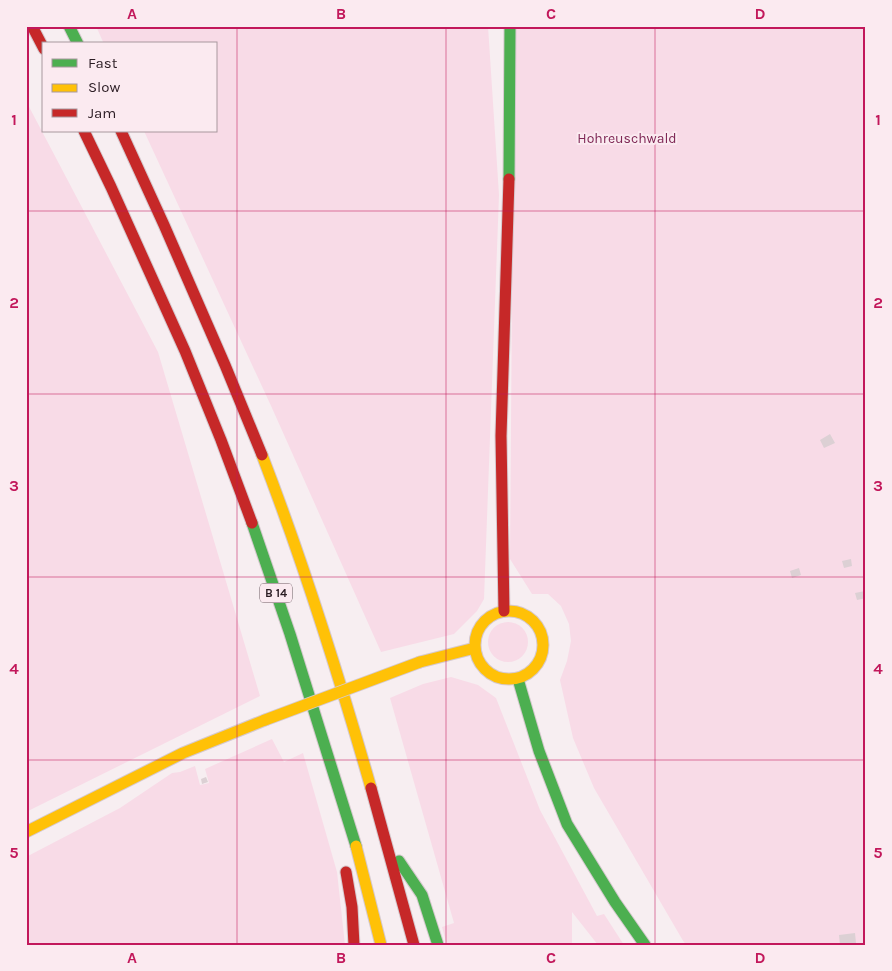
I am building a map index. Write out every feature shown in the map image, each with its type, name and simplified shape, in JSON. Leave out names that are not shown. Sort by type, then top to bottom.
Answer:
[{"type":"main road","points":[[32,26],[42,45]]},
{"type":"main road","points":[[69,26],[77,42]]},
{"type":"main road","points":[[504,611],[501,436],[509,168],[510,26]]},
{"type":"main road","name":"B 14","points":[[84,132],[185,351],[221,440],[253,527],[290,634],[354,840],[381,945]]},
{"type":"main road","name":"B 14","points":[[121,132],[143,176],[213,335],[280,503],[353,725],[388,843],[414,945]]},
{"type":"main road","points":[[504,611],[517,612],[528,617],[539,628],[543,641],[542,655],[535,668],[518,679],[505,679],[492,675],[482,667],[475,648],[479,629],[489,617],[504,611]]},
{"type":"main road","points":[[26,832],[183,753],[420,662],[475,648]]},
{"type":"main road","points":[[518,679],[539,751],[568,824],[615,902],[645,945]]},
{"type":"main road","points":[[354,840],[346,870],[352,907],[354,945]]},
{"type":"main road","points":[[388,843],[422,895],[438,945]]},
{"type":"green space","points":[[96,26],[488,26],[499,195],[484,599],[477,611],[454,634],[381,652],[272,408],[144,132],[218,132],[218,42],[103,42]]},
{"type":"green space","name":"Hohreuschwald","points":[[514,26],[866,26],[866,945],[686,945],[594,788],[573,738],[560,680],[567,661],[571,641],[569,624],[561,606],[548,594],[532,594],[510,559]]},
{"type":"green space","points":[[26,101],[158,352],[260,696],[26,812]]},
{"type":"green space","points":[[508,622],[522,628],[528,642],[522,656],[508,662],[494,656],[488,642],[494,628]]},
{"type":"green space","points":[[451,677],[478,685],[496,698],[540,810],[597,916],[604,914],[624,945],[598,945],[572,912],[572,945],[447,945],[442,927],[454,923],[390,698],[423,684]]},
{"type":"green space","points":[[272,739],[284,762],[303,753],[337,872],[345,945],[26,945],[26,857],[120,808],[172,773],[195,766],[200,785],[209,783],[205,769]]},
{"type":"building","points":[[830,434],[835,443],[824,448],[820,440]]},
{"type":"building","points":[[851,559],[852,566],[844,568],[842,561]]},
{"type":"building","points":[[799,568],[801,575],[792,578],[790,571]]},
{"type":"building","points":[[865,591],[866,598],[857,600],[855,593]]},
{"type":"building","points":[[206,777],[208,782],[202,784],[201,779]]},
{"type":"building","points":[[855,933],[856,943],[840,945],[839,935]]},
{"type":"traffic: fast","points":[[69,26],[77,42]]},
{"type":"traffic: fast","points":[[509,179],[510,26]]},
{"type":"traffic: fast","points":[[252,523],[290,634],[356,846]]},
{"type":"traffic: fast","points":[[518,679],[539,751],[567,824],[615,902],[645,945]]},
{"type":"traffic: fast","points":[[399,861],[422,895],[438,945]]},
{"type":"traffic: slow","points":[[262,455],[320,620],[371,788]]},
{"type":"traffic: slow","points":[[509,611],[522,614],[533,621],[540,632],[543,645],[540,658],[533,669],[522,676],[509,679],[496,676],[485,669],[478,658],[475,645],[478,632],[485,621],[496,614],[509,611]]},
{"type":"traffic: slow","points":[[420,662],[475,648]]},
{"type":"traffic: slow","points":[[265,720],[420,662]]},
{"type":"traffic: slow","points":[[26,832],[183,753],[265,720]]},
{"type":"traffic: slow","points":[[356,846],[381,945]]},
{"type":"traffic: jam","points":[[32,26],[42,45]]},
{"type":"traffic: jam","points":[[84,132],[185,351],[252,523]]},
{"type":"traffic: jam","points":[[121,132],[225,365],[262,455]]},
{"type":"traffic: jam","points":[[504,611],[501,436],[509,179]]},
{"type":"traffic: jam","points":[[371,788],[414,945]]},
{"type":"traffic: jam","points":[[346,872],[352,907],[354,945]]}]
